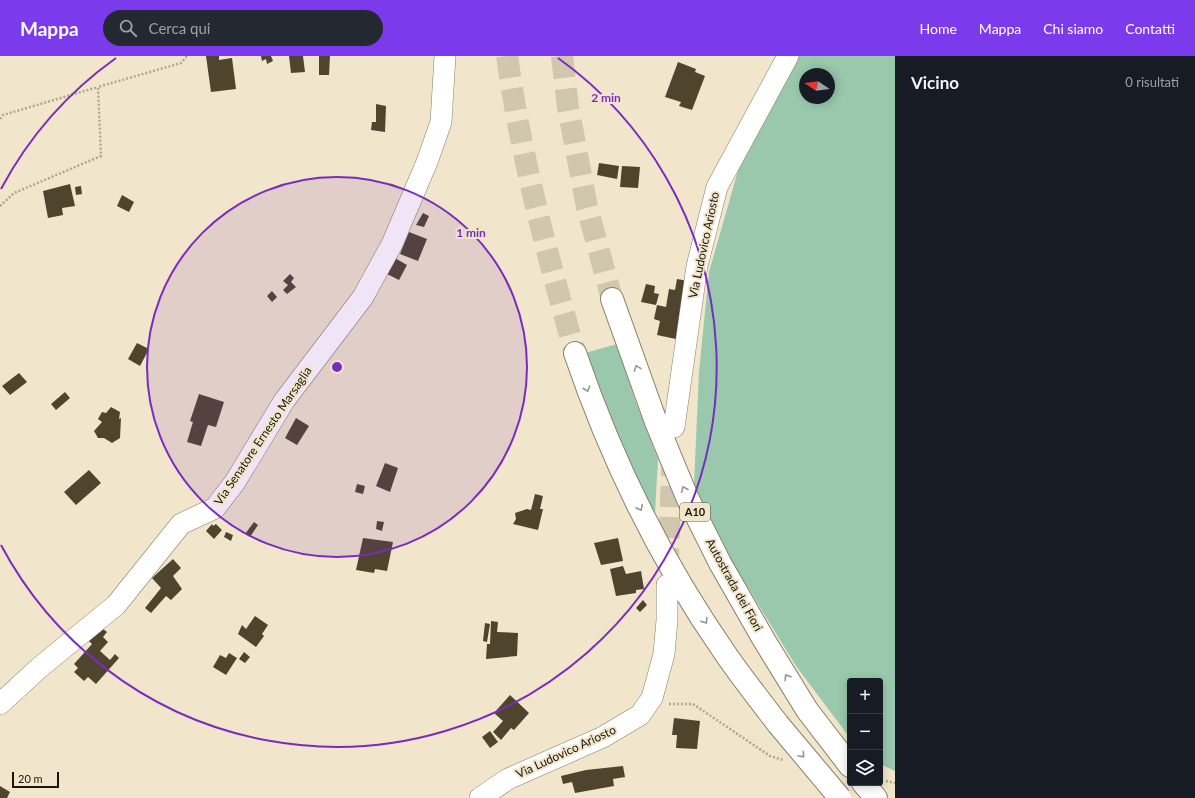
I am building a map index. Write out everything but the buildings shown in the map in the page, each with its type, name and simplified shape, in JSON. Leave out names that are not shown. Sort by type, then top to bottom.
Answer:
[{"type":"highway","name":"Autostrada dei Fiori","points":[[612,299],[656,422],[687,497],[720,563],[764,640],[807,710],[847,762]]},
{"type":"highway","points":[[575,352],[590,397],[644,518],[684,587],[727,656],[778,724],[840,798]]},
{"type":"highway","points":[[866,786],[876,798]]},
{"type":"street","name":"Via Senatore Ernesto Marsaglia","points":[[0,704],[39,668],[116,605],[181,524],[215,508],[234,482],[284,401],[364,296],[392,244],[427,162],[441,122],[445,56]]},
{"type":"street","name":"Via Ludovico Ariosto","points":[[674,427],[697,266],[717,187],[788,56]]},
{"type":"street","name":"Via Ludovico Ariosto","points":[[480,798],[508,779],[603,737],[640,715],[652,698],[664,654],[667,620],[667,585]]},
{"type":"path","points":[[0,119],[3,115],[181,63],[187,56]]},
{"type":"path","points":[[0,206],[14,193],[101,156],[98,88]]},
{"type":"path","points":[[665,707],[670,702],[693,704],[770,756],[785,760]]},
{"type":"green space","points":[[792,56],[895,56],[895,771],[883,765],[883,678],[847,678],[847,734],[796,666],[733,563],[694,485],[699,372],[709,272],[742,157]]},
{"type":"green space","points":[[617,344],[635,400],[658,459],[655,514],[626,455],[585,353]]},
{"type":"tunnel","points":[[507,56],[527,168],[575,353]]},
{"type":"tunnel","points":[[562,56],[568,107],[587,207],[612,299]]},
{"type":"tunnel","points":[[668,569],[672,458]]}]
